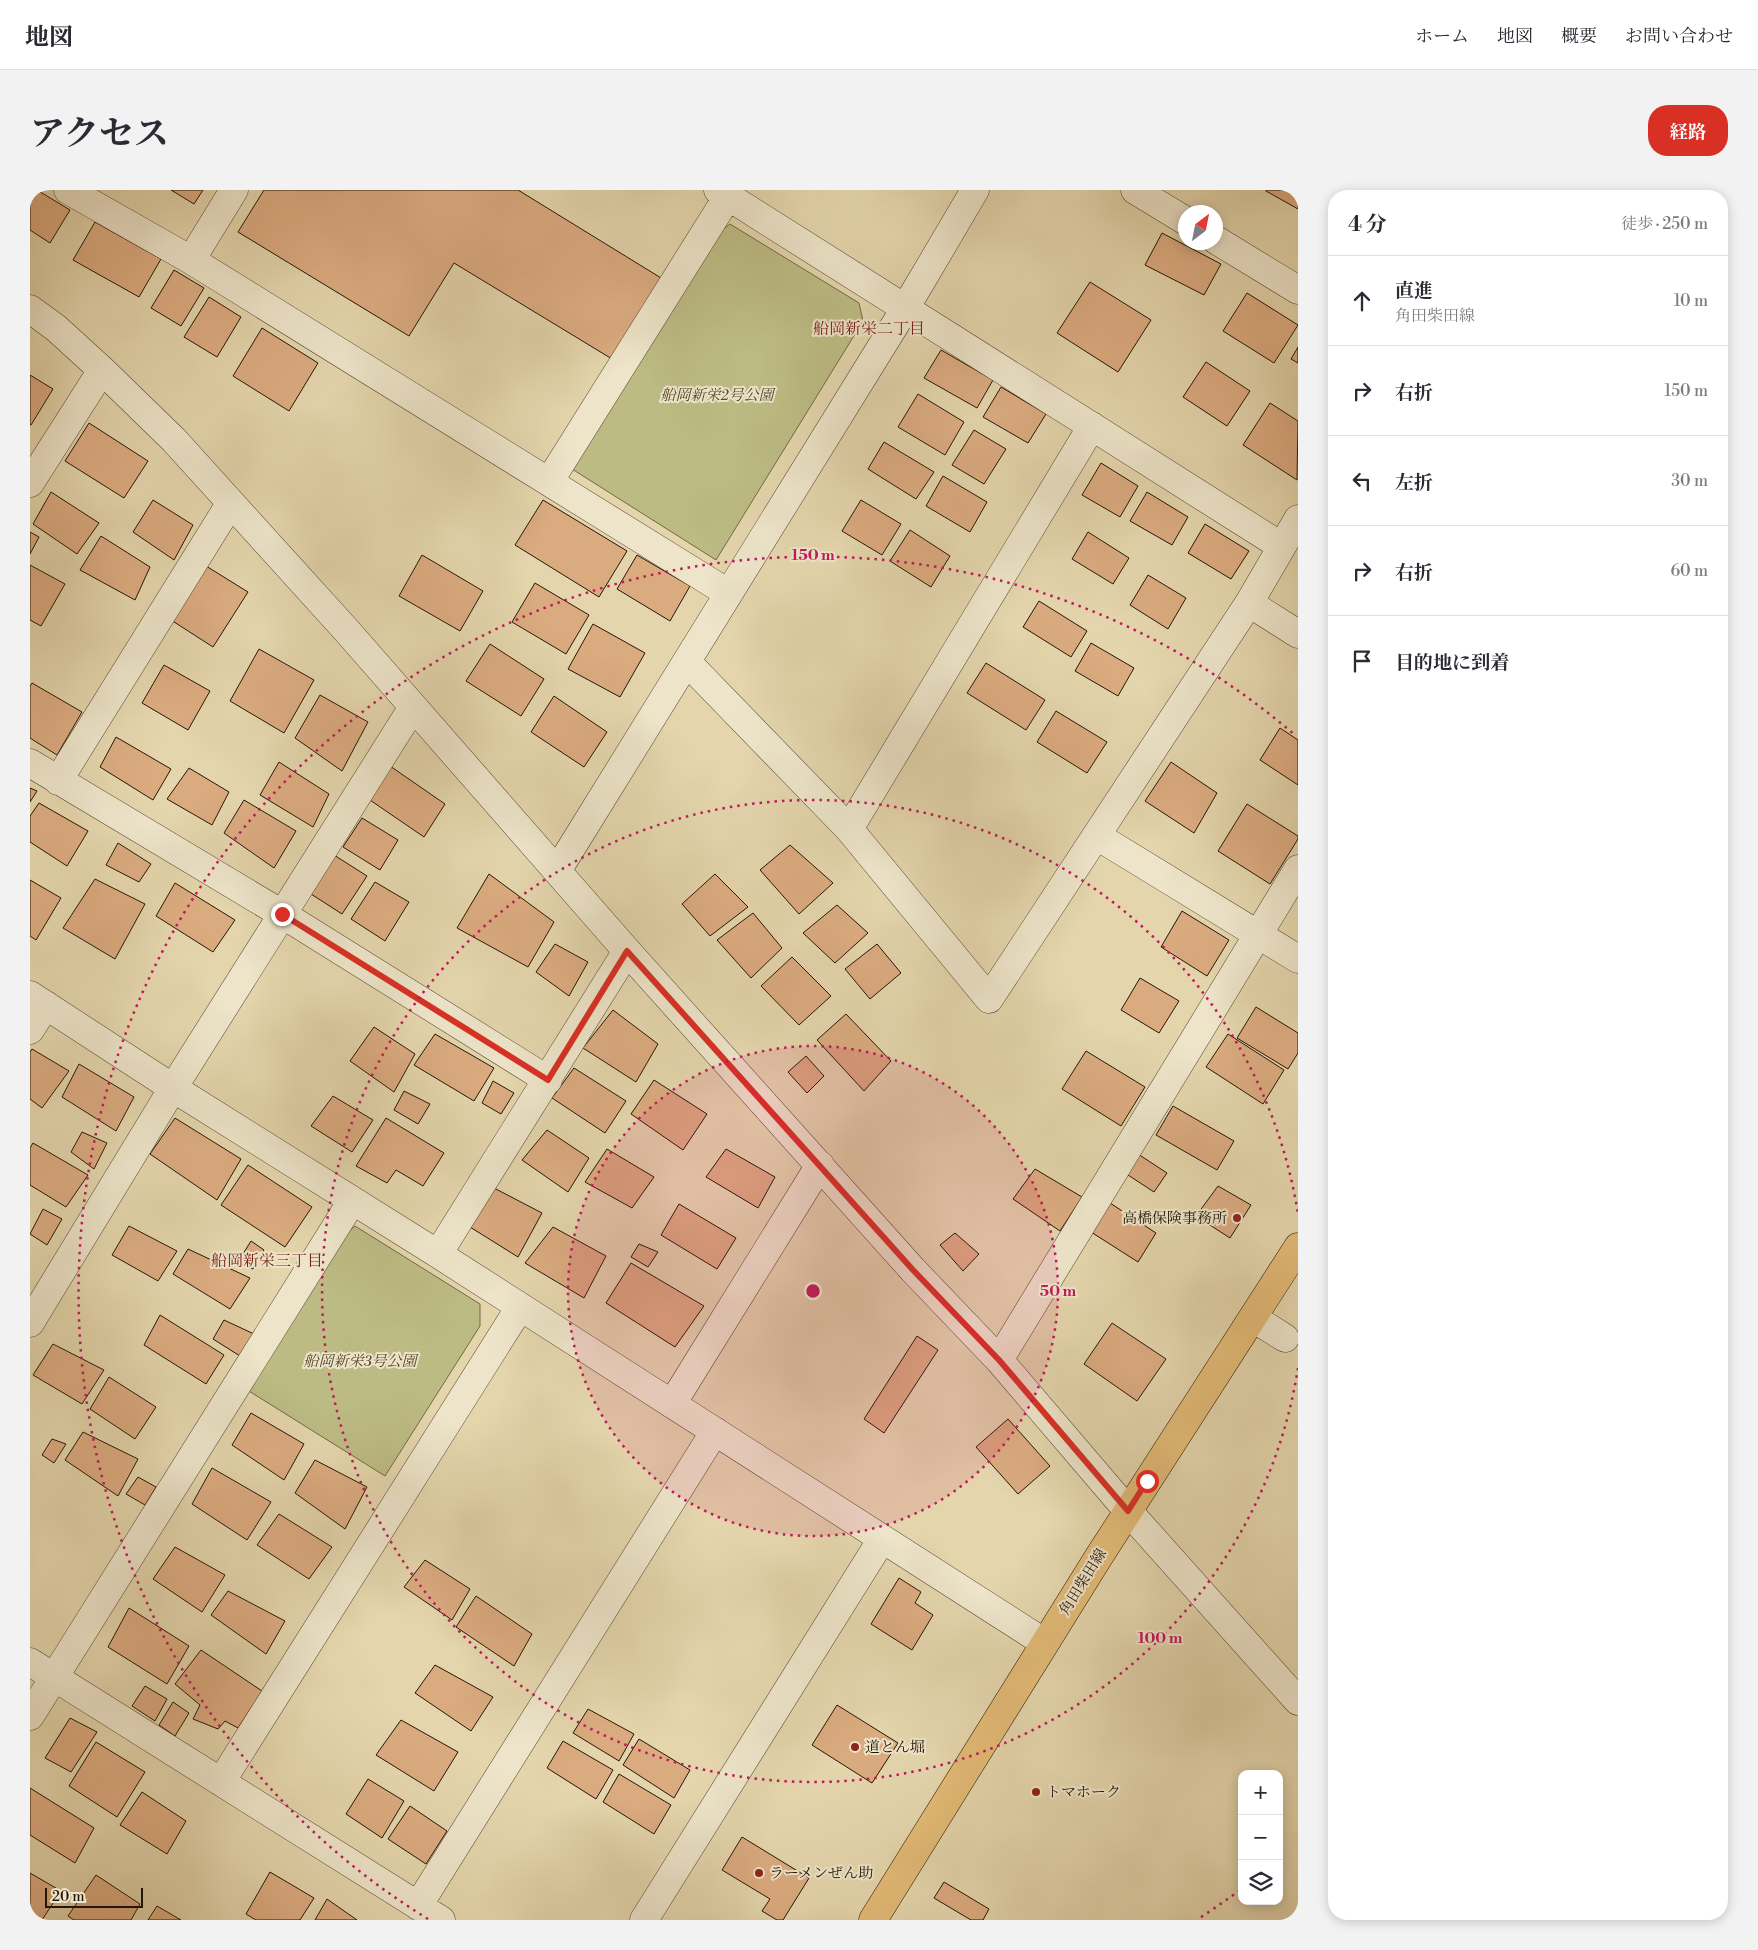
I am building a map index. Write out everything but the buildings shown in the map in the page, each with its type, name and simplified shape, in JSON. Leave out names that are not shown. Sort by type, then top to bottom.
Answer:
[{"type":"main road","name":"角田柴田線","points":[[873,1920],[1128,1511],[1298,1246]]},
{"type":"street","points":[[68,190],[191,260],[728,593]]},
{"type":"street","points":[[191,260],[234,190]]},
{"type":"street","points":[[557,871],[906,307],[975,190]]},
{"type":"street","points":[[1135,190],[1178,216]]},
{"type":"street","points":[[549,482],[723,193],[1281,546]]},
{"type":"street","points":[[1223,244],[1298,290]]},
{"type":"street","points":[[30,309],[56,328],[174,440],[913,1270],[999,1360],[1128,1511],[1298,1700]]},
{"type":"street","points":[[30,483],[102,370]]},
{"type":"street","points":[[849,830],[1092,426]]},
{"type":"street","points":[[58,780],[230,504]]},
{"type":"street","points":[[687,662],[849,830],[989,999],[1249,603],[1298,519]]},
{"type":"street","points":[[1249,603],[1298,634]]},
{"type":"street","points":[[30,1323],[173,1088],[413,707]]},
{"type":"street","points":[[30,763],[282,914],[548,1080]]},
{"type":"street","points":[[1097,836],[1298,959]]},
{"type":"street","points":[[999,1360],[1298,869]]},
{"type":"street","points":[[438,1254],[627,951]]},
{"type":"street","points":[[30,1030],[38,1000],[173,1088],[438,1254],[1045,1643]]},
{"type":"street","points":[[672,1404],[820,1165]]},
{"type":"street","points":[[30,1716],[352,1201]]},
{"type":"street","points":[[221,1782],[520,1307]]},
{"type":"street","points":[[1252,1318],[1285,1338]]},
{"type":"street","points":[[418,1906],[715,1431]]},
{"type":"street","points":[[644,1920],[882,1539]]},
{"type":"street","points":[[30,1662],[441,1920]]},
{"type":"green space","name":"船岡新栄2号公園","points":[[730,224],[859,303],[863,321],[716,560],[572,469],[717,234]]},
{"type":"green space","name":"船岡新栄3号公園","points":[[355,1226],[480,1304],[480,1326],[385,1476],[244,1388],[342,1237]]},
{"type":"place","name":"高橋保険事務所","points":[[1237,1218]]},
{"type":"place","name":"道とん堀","points":[[855,1747]]},
{"type":"place","name":"トマホーク","points":[[1036,1792]]},
{"type":"place","name":"ラーメンぜん助","points":[[759,1873]]},
{"type":"district","name":"船岡新栄二丁目","points":[[869,329]]},
{"type":"district","name":"船岡新栄三丁目","points":[[267,1261]]},
{"type":"route","points":[[282,914],[548,1080],[627,951],[913,1270],[999,1360],[1128,1511],[1147,1481]]}]
